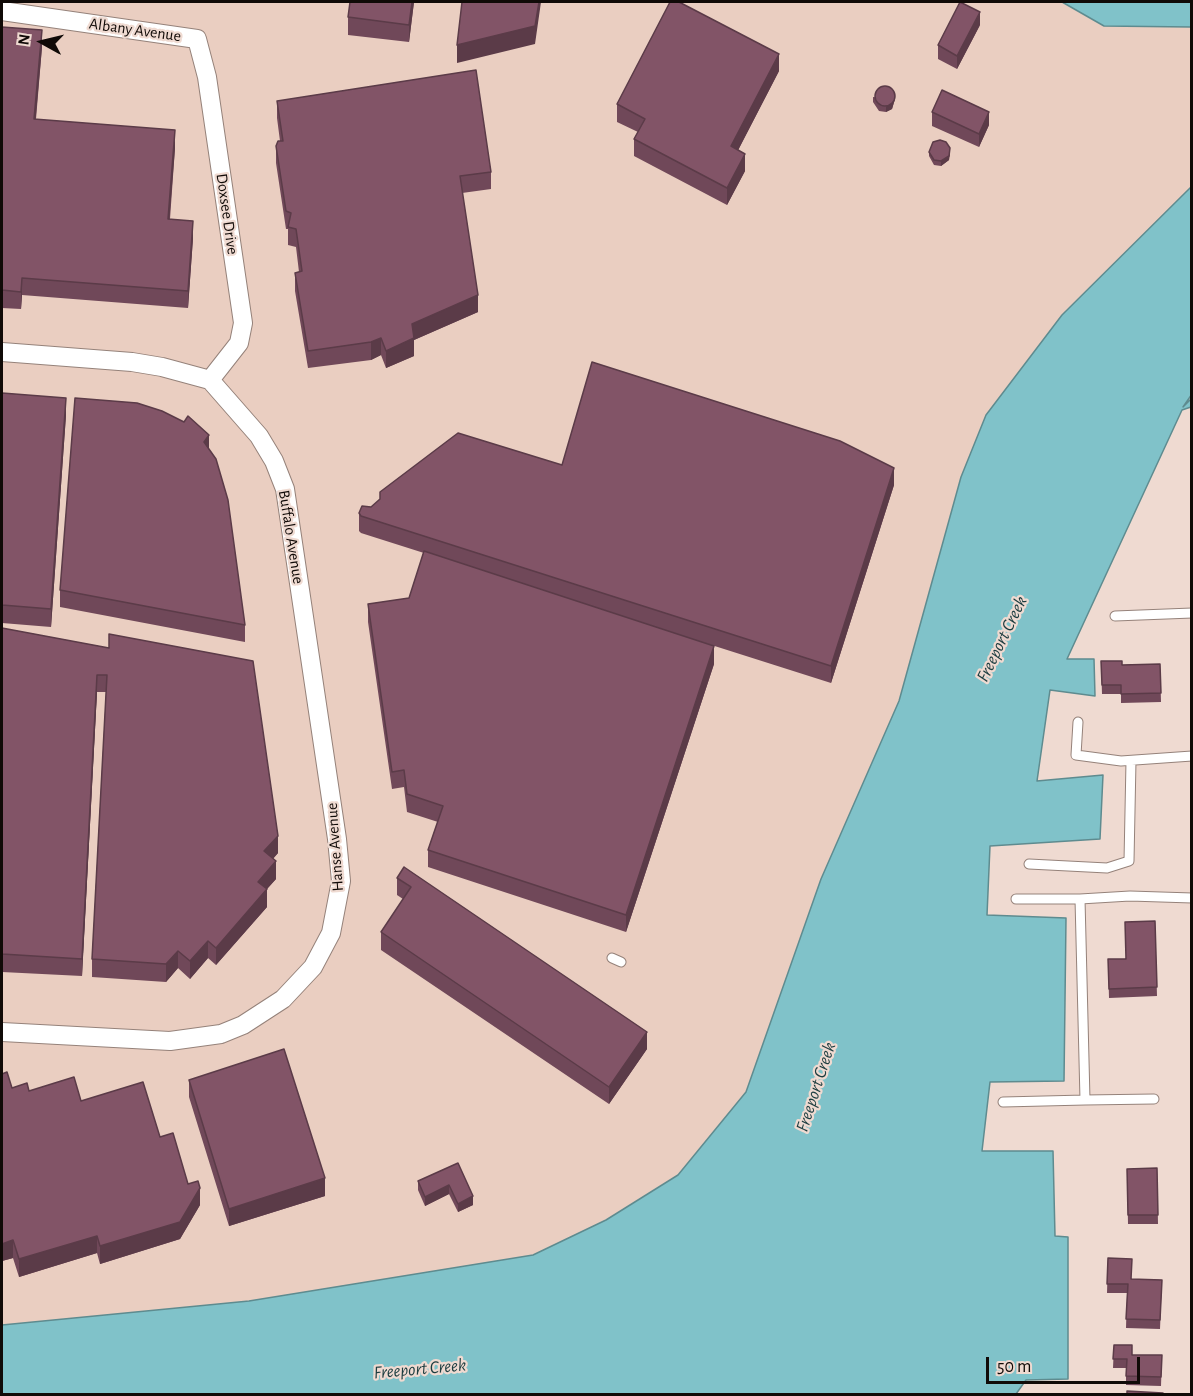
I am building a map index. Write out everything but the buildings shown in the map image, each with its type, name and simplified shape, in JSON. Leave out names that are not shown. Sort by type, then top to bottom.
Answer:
[{"type":"street","name":"Albany Avenue","points":[[2,11],[196,39]]},
{"type":"street","name":"Doxsee Drive","points":[[196,39],[207,77],[243,323],[239,343],[210,380]]},
{"type":"street","points":[[2,352],[132,362],[162,367],[210,380]]},
{"type":"street","name":"Buffalo Avenue","points":[[210,380],[259,436],[274,461],[285,489],[313,676]]},
{"type":"street","name":"Hanse Avenue","points":[[2,1032],[170,1041],[195,1040],[221,1034],[243,1025],[283,999],[313,967],[330,933],[341,881],[338,839],[313,676]]},
{"type":"lane","points":[[1115,616],[1191,613]]},
{"type":"lane","points":[[1078,722],[1076,754],[1131,761],[1191,756]]},
{"type":"lane","points":[[1029,864],[1107,867],[1129,861],[1131,761]]},
{"type":"lane","points":[[1016,899],[1130,896],[1191,898]]},
{"type":"lane","points":[[1080,899],[1085,1100]]},
{"type":"lane","points":[[1003,1102],[1154,1098]]},
{"type":"shaded area","points":[[2,2],[1060,2],[1104,26],[1191,27],[1191,187],[1062,315],[961,477],[899,701],[821,879],[746,1092],[678,1175],[606,1220],[533,1255],[249,1301],[2,1325]]},
{"type":"water","points":[[1062,2],[1191,2],[1191,27],[1104,26]]},
{"type":"water","name":"Freeport Creek","points":[[1191,187],[1192,394],[1183,407],[1191,399],[1191,407],[1182,410],[1067,659],[1094,659],[1095,696],[1050,690],[1037,781],[1103,775],[1100,839],[990,846],[987,915],[1066,918],[1064,1081],[990,1082],[982,1151],[1053,1151],[1055,1236],[1068,1237],[1068,1379],[1026,1380],[1016,1394],[2,1394],[2,1325],[249,1301],[533,1255],[606,1220],[678,1175],[746,1092],[821,879],[899,701],[961,477],[986,415],[1062,315]]}]
